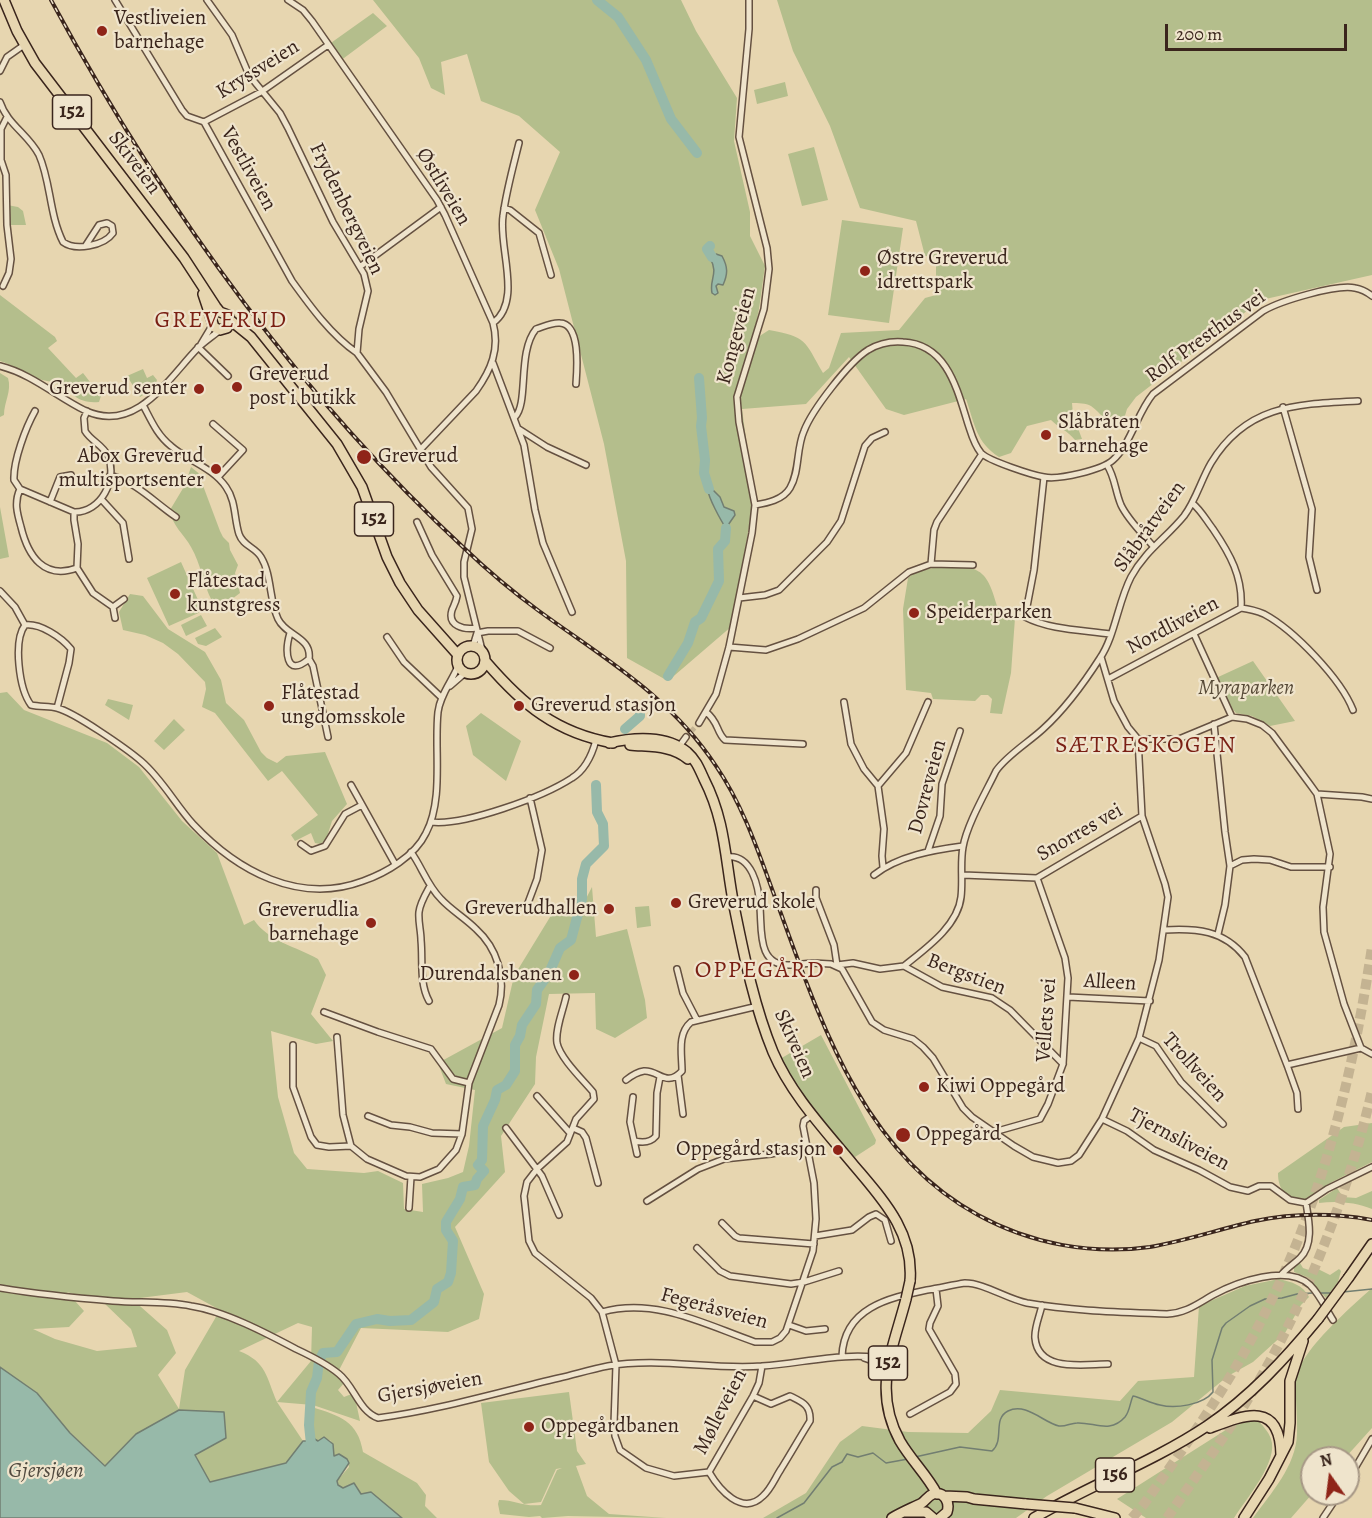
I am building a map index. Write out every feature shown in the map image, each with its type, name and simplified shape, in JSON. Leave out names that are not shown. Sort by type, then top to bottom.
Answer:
[{"type":"main road","name":"Skiveien","points":[[4,0],[24,45],[45,77],[179,251],[202,285],[220,322],[255,344],[325,427],[349,461],[367,499],[393,572],[418,610],[440,633],[469,650]]},
{"type":"main road","name":"152","points":[[469,650],[486,662]]},
{"type":"main road","points":[[462,670],[469,650]]},
{"type":"main road","name":"Skiveien","points":[[486,662],[500,680],[554,724],[574,734],[609,743],[677,749],[703,777],[719,812],[734,908],[758,1006],[780,1066],[794,1091],[812,1115],[892,1211],[908,1247],[910,1281],[888,1362],[886,1396],[895,1430],[924,1476],[934,1497]]},
{"type":"main road","points":[[480,672],[486,662]]},
{"type":"main road","name":"152","points":[[462,670],[472,674],[480,672]]},
{"type":"main road","name":"Skiveien","points":[[480,672],[500,680]]},
{"type":"main road","name":"156","points":[[1196,1433],[1252,1391],[1318,1319],[1372,1244]]},
{"type":"main road","name":"156","points":[[1244,1518],[1281,1457],[1290,1433],[1290,1381],[1304,1335]]},
{"type":"main road","name":"156","points":[[1034,1518],[1196,1433],[1243,1416],[1255,1415],[1269,1420],[1277,1430],[1281,1442],[1281,1457]]},
{"type":"main road","name":"152","points":[[929,1515],[934,1497],[949,1506]]},
{"type":"main road","points":[[892,1518],[934,1497],[967,1497],[974,1500]]},
{"type":"main road","points":[[940,1518],[947,1512],[949,1506],[974,1500],[1075,1508],[1115,1518]]},
{"type":"main road","points":[[903,1512],[929,1515]]},
{"type":"street","name":"Vestliveien","points":[[115,0],[182,110],[187,116],[204,122],[292,281],[313,309],[348,347],[357,353]]},
{"type":"street","name":"Frydenbergveien","points":[[207,0],[232,35],[249,75],[280,113],[333,222],[361,266],[368,291],[359,329],[357,353]]},
{"type":"street","name":"Østliveien","points":[[288,0],[303,10],[441,207],[493,323],[497,343],[493,363],[515,417],[527,455],[538,526],[572,612]]},
{"type":"street","name":"Kongeveien","points":[[699,723],[716,694],[729,647],[752,533],[755,505],[739,422],[737,397],[764,309],[769,269],[767,248],[739,137],[749,29],[749,0]]},
{"type":"street","points":[[0,71],[7,57],[24,45]]},
{"type":"street","name":"Kryssveien","points":[[204,122],[261,92],[328,45]]},
{"type":"street","points":[[0,102],[7,117],[38,153],[63,242],[75,247],[86,245],[110,238],[113,231],[112,226],[107,222],[99,225],[86,245]]},
{"type":"street","points":[[3,286],[8,277],[11,259],[7,225],[6,175],[0,160],[1,129],[7,117]]},
{"type":"street","points":[[493,323],[501,317],[507,295],[508,280],[502,230],[504,208],[519,143]]},
{"type":"street","points":[[361,266],[441,207]]},
{"type":"street","points":[[504,208],[510,210],[539,233],[551,275]]},
{"type":"street","points":[[0,273],[8,277]]},
{"type":"street","name":"Rolf Presthus vei","points":[[1107,465],[1120,452],[1140,412],[1153,394],[1258,314],[1280,302],[1338,289],[1353,287],[1372,296]]},
{"type":"street","points":[[0,366],[9,368],[87,411],[111,415],[130,411],[153,398],[220,322]]},
{"type":"street","points":[[515,417],[521,405],[523,373],[529,341],[536,329],[557,323],[568,326],[578,352],[576,384]]},
{"type":"street","points":[[755,505],[778,499],[790,489],[803,432],[815,410],[862,355],[878,345],[890,342],[910,342],[927,349],[940,358],[953,377],[974,440],[982,454],[1044,477],[1062,477],[1107,465],[1125,511],[1153,546]]},
{"type":"street","points":[[200,346],[228,375]]},
{"type":"street","points":[[357,353],[386,392],[431,467],[462,499],[471,514],[472,537],[464,570],[480,638],[469,650]]},
{"type":"street","points":[[420,450],[476,391],[493,363]]},
{"type":"street","name":"Slåbråtveien","points":[[904,966],[953,919],[961,900],[963,846],[981,801],[1001,763],[1022,748],[1060,712],[1101,657],[1130,579],[1153,546],[1176,524],[1192,503],[1210,465],[1230,438],[1255,419],[1283,407],[1358,401]]},
{"type":"street","points":[[143,405],[162,439],[218,477],[231,494],[243,542],[261,556],[279,621],[290,633],[304,641],[309,647],[309,659],[314,666],[328,737]]},
{"type":"street","points":[[1283,407],[1312,509],[1309,557],[1317,590]]},
{"type":"street","points":[[35,411],[29,421],[14,472],[14,480],[20,489],[74,512],[92,509],[102,500],[110,475],[108,456],[85,431],[84,418],[87,411]]},
{"type":"street","points":[[213,424],[243,450],[218,477]]},
{"type":"street","points":[[519,429],[547,447],[586,465]]},
{"type":"street","points":[[739,598],[765,595],[779,590],[827,542],[836,531],[843,515],[865,446],[872,438],[885,432]]},
{"type":"street","points":[[931,564],[934,530],[937,522],[982,454]]},
{"type":"street","points":[[50,502],[60,477],[71,475]]},
{"type":"street","points":[[110,475],[122,478],[176,517]]},
{"type":"street","points":[[1044,477],[1034,570],[1025,617],[1053,626],[1110,634]]},
{"type":"street","points":[[20,489],[16,506],[29,552],[41,564],[57,571],[64,572],[77,568]]},
{"type":"street","points":[[102,500],[123,522],[129,559]]},
{"type":"street","points":[[1192,503],[1199,509],[1226,549],[1235,567],[1240,584],[1241,608]]},
{"type":"street","points":[[74,512],[78,544],[77,568],[93,593],[113,608],[115,618]]},
{"type":"street","points":[[417,522],[432,555],[457,596],[451,613],[455,624],[477,631],[518,631],[550,648]]},
{"type":"street","points":[[729,647],[766,650],[798,639],[857,612],[909,572],[931,564],[973,565]]},
{"type":"street","points":[[0,591],[15,607],[25,625]]},
{"type":"street","points":[[113,608],[124,599]]},
{"type":"street","name":"Nordliveien","points":[[1108,679],[1241,608],[1263,614],[1308,649],[1343,690],[1353,710]]},
{"type":"street","points":[[25,625],[20,636],[20,671],[26,696],[31,705]]},
{"type":"street","points":[[25,625],[35,625],[62,640],[70,649],[69,663],[57,708]]},
{"type":"street","points":[[469,650],[477,631]]},
{"type":"street","points":[[290,633],[287,658],[292,664],[299,665],[309,659]]},
{"type":"street","points":[[1194,634],[1232,717]]},
{"type":"street","points":[[387,636],[404,662],[442,698]]},
{"type":"street","points":[[816,890],[816,898],[834,945],[837,965],[846,975],[873,1022],[885,1030],[913,1039],[923,1047],[967,1113],[1014,1146],[1033,1157],[1058,1163],[1065,1163],[1079,1155],[1102,1119],[1139,1038],[1150,1001],[1168,897],[1142,816],[1138,739],[1128,727],[1114,701],[1101,657]]},
{"type":"street","points":[[23,709],[31,705],[57,708],[74,715],[142,762],[194,825],[218,848],[274,882],[304,889],[339,887],[369,879],[395,864],[411,852],[426,834],[431,822],[434,802],[438,714],[442,698],[462,670]]},
{"type":"street","points":[[449,687],[462,670]]},
{"type":"street","points":[[844,702],[851,744],[864,769],[878,786],[884,829],[882,856],[884,867]]},
{"type":"street","points":[[878,786],[906,753],[928,702]]},
{"type":"street","points":[[706,712],[717,723],[721,737],[725,740],[803,744]]},
{"type":"street","points":[[1138,739],[1179,739],[1232,717],[1247,719],[1262,725],[1272,734],[1317,794],[1328,837],[1330,867],[1323,907],[1324,932],[1341,995],[1360,1048]]},
{"type":"street","points":[[1214,724],[1230,866],[1225,905],[1218,934]]},
{"type":"street","name":"Dovreveien","points":[[928,851],[940,816],[942,784],[960,731]]},
{"type":"street","points":[[677,749],[686,738]]},
{"type":"street","points":[[431,822],[467,818],[501,809],[572,778],[592,755],[596,740]]},
{"type":"street","points":[[351,785],[395,864]]},
{"type":"street","points":[[1317,794],[1372,799]]},
{"type":"street","points":[[528,903],[537,879],[542,850],[530,798]]},
{"type":"street","points":[[301,844],[311,851],[325,846],[345,814],[362,805]]},
{"type":"street","name":"Snorres vei","points":[[963,875],[1037,878],[1142,816]]},
{"type":"street","points":[[873,875],[884,867],[928,851],[963,846]]},
{"type":"street","points":[[337,1037],[343,1115],[351,1146],[368,1159],[411,1177],[420,1177],[439,1169],[456,1150],[462,1134],[470,1083],[502,993],[501,976],[494,954],[480,933],[441,899],[430,886],[411,852]]},
{"type":"street","points":[[1230,866],[1254,859],[1270,860],[1291,867],[1330,867]]},
{"type":"street","name":"Bergstien","points":[[727,860],[743,860],[749,866],[758,893],[764,948],[776,963],[791,965],[853,963],[880,969],[904,966],[942,987],[986,996],[999,1002],[1010,1010],[1063,1064]]},
{"type":"street","name":"Vellets vei","points":[[994,1131],[1040,1119],[1063,1064],[1068,997],[1065,958],[1037,878]]},
{"type":"street","points":[[429,1001],[425,992],[421,962],[419,917],[422,901],[430,886]]},
{"type":"street","points":[[1164,930],[1184,929],[1218,934],[1230,941],[1245,957],[1297,1093],[1298,1109]]},
{"type":"street","points":[[677,969],[683,993],[697,1020]]},
{"type":"street","points":[[566,997],[557,1035],[559,1050],[594,1096],[576,1119],[561,1149],[537,1169],[525,1187],[526,1218],[535,1253],[591,1298],[602,1312]]},
{"type":"street","name":"Alleen","points":[[1068,997],[1150,1001]]},
{"type":"street","points":[[626,1080],[644,1071],[660,1077],[669,1078],[678,1075],[682,1071],[681,1036],[687,1025],[697,1020],[758,1006]]},
{"type":"street","points":[[324,1012],[431,1049],[453,1079],[470,1083]]},
{"type":"street","name":"Trollveien","points":[[1139,1038],[1156,1046],[1181,1082],[1223,1124]]},
{"type":"street","points":[[293,1046],[293,1087],[311,1137],[317,1145],[351,1146]]},
{"type":"street","points":[[1287,1065],[1360,1048],[1372,1054]]},
{"type":"street","points":[[678,1075],[683,1114]]},
{"type":"street","points":[[635,1141],[646,1142],[653,1140],[656,1136],[657,1094],[660,1077]]},
{"type":"street","points":[[537,1096],[572,1131],[582,1132],[586,1138],[598,1183]]},
{"type":"street","points":[[633,1097],[630,1122],[637,1154]]},
{"type":"street","points":[[812,1115],[804,1121],[803,1126],[814,1183],[815,1236],[804,1282],[789,1325],[806,1331],[825,1329]]},
{"type":"street","points":[[368,1116],[391,1125],[432,1133],[462,1134]]},
{"type":"street","name":"Tjernsliveien","points":[[1102,1119],[1127,1131],[1154,1150],[1230,1186],[1248,1191],[1259,1186],[1271,1186],[1290,1200],[1306,1203]]},
{"type":"street","points":[[506,1128],[537,1169],[559,1215]]},
{"type":"street","points":[[647,1201],[698,1169],[716,1162],[807,1146]]},
{"type":"street","points":[[1282,1274],[1303,1256],[1308,1246],[1306,1203],[1327,1189],[1372,1167]]},
{"type":"street","points":[[409,1208],[411,1177]]},
{"type":"street","points":[[815,1236],[852,1230],[865,1219],[876,1214],[885,1220],[891,1241]]},
{"type":"street","points":[[722,1223],[739,1238],[814,1244]]},
{"type":"street","points":[[697,1248],[720,1271],[730,1276],[791,1284],[839,1271]]},
{"type":"street","points":[[842,1356],[846,1334],[863,1314],[887,1300],[969,1283],[1017,1300],[1042,1305],[1102,1311],[1176,1314],[1192,1308],[1229,1286],[1282,1274],[1303,1280],[1310,1286],[1333,1320]]},
{"type":"street","name":"Gjersjøveien","points":[[0,1288],[114,1301],[165,1302],[215,1311],[320,1361],[340,1374],[370,1415],[378,1418],[472,1399],[616,1365],[648,1363],[721,1368],[762,1366],[842,1356],[863,1358],[872,1356],[888,1362]]},
{"type":"street","points":[[910,1414],[950,1392],[956,1384],[953,1371],[929,1329],[930,1321],[938,1306],[936,1289]]},
{"type":"street","points":[[1042,1305],[1035,1338],[1043,1356],[1052,1362],[1066,1365],[1108,1364]]},
{"type":"street","name":"Fegeråsveien","points":[[602,1312],[663,1310],[693,1318],[764,1344],[780,1338],[789,1325]]},
{"type":"street","name":"Mølleveien","points":[[602,1312],[616,1365],[615,1436],[620,1450],[646,1468],[674,1476],[709,1472],[753,1396],[759,1383],[762,1366]]},
{"type":"street","points":[[709,1472],[719,1489],[729,1497],[751,1504],[765,1495],[810,1420],[811,1414],[806,1404],[790,1396],[771,1404],[753,1396]]},
{"type":"street","points":[[1360,1460],[1372,1439]]},
{"type":"green space","points":[[373,0],[681,0],[696,31],[737,98],[734,141],[750,212],[750,236],[765,266],[752,341],[769,330],[798,338],[808,347],[823,373],[829,368],[841,333],[899,330],[925,298],[936,295],[936,257],[925,256],[916,221],[860,208],[830,126],[793,51],[777,0],[1372,0],[1372,275],[1261,300],[1136,397],[1127,409],[1124,419],[1109,420],[1089,405],[1072,403],[1073,415],[1082,439],[1075,440],[1051,420],[1027,426],[1011,453],[999,457],[981,439],[966,399],[904,415],[886,409],[849,357],[806,404],[742,409],[755,491],[732,626],[668,681],[627,658],[626,561],[604,444],[559,269],[535,210],[560,152],[519,116],[481,101],[467,54],[441,62],[445,95],[431,88],[419,58]]},
{"type":"green space","points":[[373,13],[387,26],[340,61],[328,45]]},
{"type":"green space","points":[[785,82],[788,96],[757,104],[754,90]]},
{"type":"green space","points":[[814,147],[828,200],[802,206],[788,154]]},
{"type":"green space","points":[[7,205],[18,207],[23,211],[26,225],[7,225]]},
{"type":"green space","name":"Østre Greverud idrettspark","points":[[842,220],[903,228],[889,323],[828,315]]},
{"type":"green space","points":[[0,295],[55,337],[57,341],[48,348],[76,378],[83,373],[101,396],[99,402],[81,400],[55,383],[41,380],[0,361]]},
{"type":"green space","points":[[143,369],[147,378],[153,375],[157,380],[154,388],[140,397],[127,376]]},
{"type":"green space","points":[[0,373],[8,378],[9,387],[4,415],[0,417]]},
{"type":"green space","points":[[191,467],[202,476],[202,483],[220,531],[229,543],[238,565],[235,573],[240,593],[224,605],[212,601],[194,554],[171,516],[170,510],[185,485]]},
{"type":"green space","points":[[0,507],[9,557],[0,559]]},
{"type":"green space","name":"Flåtestad kunstgress","points":[[181,562],[203,611],[169,626],[147,578]]},
{"type":"green space","points":[[940,566],[963,567],[979,571],[989,583],[997,606],[1015,618],[1011,673],[1002,714],[990,713],[992,699],[988,695],[981,695],[975,701],[933,699],[931,693],[906,690],[903,609],[908,578],[914,573]]},
{"type":"green space","points":[[130,594],[143,596],[168,629],[205,652],[221,680],[226,703],[244,720],[261,752],[267,758],[277,763],[286,756],[325,752],[347,804],[332,821],[326,840],[320,844],[315,843],[311,833],[295,841],[291,835],[318,815],[282,771],[268,781],[215,713],[202,707],[206,689],[205,682],[178,654],[163,643],[145,635],[123,630],[119,612]]},
{"type":"green space","points":[[201,615],[207,626],[186,636],[181,625]]},
{"type":"green space","points":[[215,628],[222,637],[206,646],[198,644],[195,638]]},
{"type":"green space","name":"Myraparken","points":[[1253,661],[1295,721],[1270,726],[1252,716],[1236,713],[1229,705],[1216,678]]},
{"type":"green space","points":[[7,692],[24,710],[107,743],[139,767],[182,821],[217,853],[244,925],[254,920],[275,938],[318,959],[326,975],[311,1014],[333,1041],[316,1044],[271,1031],[278,1097],[294,1153],[307,1169],[364,1173],[378,1171],[403,1183],[404,1209],[423,1212],[422,1184],[463,1172],[469,1146],[475,1090],[446,1084],[438,1063],[502,1028],[514,976],[558,904],[577,916],[592,887],[596,937],[627,929],[645,1000],[647,1018],[615,1038],[596,1029],[595,993],[549,994],[536,1057],[535,1084],[501,1136],[505,1172],[455,1227],[484,1294],[479,1319],[448,1332],[361,1328],[337,1374],[344,1383],[338,1390],[344,1397],[354,1393],[360,1421],[313,1405],[277,1402],[303,1441],[286,1463],[210,1482],[195,1455],[136,1434],[106,1466],[0,1367],[0,693]],"holes":[[[67,1292],[104,1303],[131,1329],[137,1347],[97,1351],[55,1339],[33,1329],[69,1327],[84,1311]],[[187,1292],[220,1310],[185,1370],[179,1409],[158,1375],[176,1353],[167,1330],[132,1299]],[[298,1323],[312,1327],[311,1361],[277,1402],[268,1378],[260,1365],[239,1351]]]},
{"type":"green space","points":[[108,699],[133,705],[129,720],[105,705]]},
{"type":"green space","points":[[481,713],[521,741],[506,781],[473,755],[466,726]]},
{"type":"green space","points":[[174,719],[185,730],[164,750],[154,741]]},
{"type":"green space","points":[[649,906],[651,926],[637,928],[635,907]]},
{"type":"green space","points":[[821,1035],[876,1140],[875,1144],[855,1157],[830,1131],[797,1089],[780,1059]]},
{"type":"green space","points":[[1372,1123],[1372,1162],[1332,1182],[1302,1202],[1281,1189],[1278,1173],[1344,1127]]},
{"type":"green space","points":[[1337,1188],[1343,1197],[1356,1198],[1372,1191],[1372,1209],[1345,1203],[1319,1203],[1319,1200]]},
{"type":"green space","points":[[1300,1263],[1303,1268],[1309,1270],[1314,1267],[1330,1275],[1339,1269],[1341,1271],[1338,1282],[1326,1298],[1307,1277],[1294,1272],[1294,1266]]},
{"type":"green space","points":[[1279,1279],[1300,1287],[1309,1297],[1301,1305],[1285,1333],[1253,1362],[1228,1376],[1172,1422],[1047,1496],[1016,1518],[763,1518],[806,1493],[840,1442],[862,1426],[908,1432],[968,1433],[991,1411],[1000,1390],[1120,1401],[1138,1381],[1194,1377],[1199,1306],[1245,1286]]},
{"type":"green space","points":[[1372,1288],[1372,1428],[1356,1446],[1300,1446],[1302,1506],[1291,1518],[1253,1518],[1281,1479],[1296,1446],[1296,1380],[1302,1363],[1318,1340]]},
{"type":"green space","points":[[569,1392],[577,1451],[586,1464],[576,1466],[587,1496],[609,1514],[666,1518],[568,1516],[542,1518],[540,1516],[500,1514],[499,1500],[524,1504],[509,1491],[489,1462],[481,1403]],"holes":[[[562,1468],[557,1470],[541,1505],[524,1504],[541,1502],[556,1469]]]},
{"type":"green space","points":[[312,1407],[346,1421],[357,1433],[363,1452],[417,1483],[426,1495],[425,1506],[437,1518],[402,1518],[371,1493],[361,1494],[356,1485],[351,1484],[343,1488],[338,1485],[337,1481],[349,1467],[347,1459],[339,1454],[334,1456],[331,1441],[325,1438],[318,1441],[313,1438],[311,1444],[309,1438]]},
{"type":"green space","points":[[1257,1419],[1271,1439],[1270,1458],[1260,1480],[1234,1518],[1146,1518],[1117,1499],[1232,1426]]},
{"type":"water","points":[[716,254],[722,256],[727,270],[723,285],[716,286],[718,293],[715,295],[712,293],[714,268],[710,258]]},
{"type":"water","points":[[711,488],[720,497],[724,507],[734,511],[735,515],[726,528],[710,498],[708,490]]},
{"type":"water","name":"Gjersjøen","points":[[0,1367],[37,1393],[70,1433],[105,1466],[136,1434],[179,1410],[224,1412],[226,1438],[195,1455],[210,1482],[286,1463],[303,1441],[310,1441],[311,1444],[313,1438],[318,1441],[324,1437],[333,1444],[334,1456],[339,1454],[349,1463],[337,1481],[338,1485],[343,1488],[354,1483],[361,1494],[371,1492],[402,1518],[0,1518]]},
{"type":"waterway","points":[[597,0],[618,17],[646,60],[671,119],[697,153]]},
{"type":"waterway","points":[[710,246],[707,249],[712,257]]},
{"type":"waterway","points":[[699,378],[704,473],[709,489]]},
{"type":"waterway","points":[[668,676],[688,643],[695,622],[701,618],[719,581],[718,549],[725,541],[726,528]]},
{"type":"waterway","points":[[625,729],[640,716],[640,713]]},
{"type":"waterway","points":[[311,1444],[309,1425],[311,1392],[323,1353],[337,1352],[356,1324],[377,1319],[411,1320],[434,1302],[437,1289],[448,1282],[451,1273],[453,1241],[446,1230],[446,1222],[460,1199],[463,1187],[475,1185],[484,1171],[478,1165],[482,1160],[483,1126],[497,1090],[506,1085],[515,1071],[515,1045],[522,1025],[536,1004],[537,990],[549,973],[560,948],[571,940],[582,899],[582,879],[586,864],[604,846],[603,824],[597,812],[596,785]]},
{"type":"waterway","points":[[1343,1292],[1372,1289]]},
{"type":"waterway","points":[[915,1457],[960,1447],[992,1451],[998,1441],[999,1424],[1003,1415],[1015,1409],[1028,1411],[1059,1426],[1077,1423],[1108,1426],[1114,1425],[1125,1417],[1133,1396],[1166,1406],[1196,1403],[1213,1392],[1212,1360],[1222,1328],[1226,1323],[1250,1306],[1265,1299],[1312,1293]]},
{"type":"waterway","points":[[1320,1293],[1332,1293]]},
{"type":"waterway","points":[[777,1518],[804,1503],[832,1467],[842,1462],[847,1454],[858,1457],[873,1453],[886,1463],[908,1459]]},
{"type":"tunnel","points":[[686,737],[699,723]]},
{"type":"tunnel","points":[[1132,1518],[1173,1463],[1228,1379],[1253,1336],[1297,1243],[1315,1195],[1343,1098],[1372,947]]},
{"type":"tunnel","points":[[1167,1518],[1242,1409],[1264,1372],[1303,1295],[1320,1256],[1349,1174],[1372,1091]]},
{"type":"railway","points":[[51,0],[93,75],[185,221],[235,291],[344,425],[402,488],[482,565],[529,604],[635,680],[678,719],[698,741],[726,782],[743,814],[809,990],[849,1078],[874,1118],[903,1156],[937,1188],[978,1215],[998,1225],[1040,1240],[1084,1248],[1150,1247],[1284,1216],[1328,1215],[1372,1220]]},
{"type":"place","name":"Vestliveien barnehage","points":[[102,31]]},
{"type":"place","name":"Østre Greverud idrettspark","points":[[865,271]]},
{"type":"place","name":"Greverud post i butikk","points":[[237,387]]},
{"type":"place","name":"Greverud senter","points":[[199,389]]},
{"type":"place","name":"Slåbråten barnehage","points":[[1046,435]]},
{"type":"place","name":"Greverud","points":[[364,457]]},
{"type":"place","name":"Abox Greverud multisportsenter","points":[[216,469]]},
{"type":"place","name":"Flåtestad kunstgress","points":[[175,594]]},
{"type":"place","name":"Speiderparken","points":[[914,613]]},
{"type":"place","name":"Flåtestad ungdomsskole","points":[[269,706]]},
{"type":"place","name":"Greverud stasjon","points":[[519,706]]},
{"type":"place","name":"Greverud skole","points":[[676,903]]},
{"type":"place","name":"Greverudhallen","points":[[609,909]]},
{"type":"place","name":"Greverudlia barnehage","points":[[371,923]]},
{"type":"place","name":"Durendalsbanen","points":[[574,975]]},
{"type":"place","name":"Kiwi Oppegård","points":[[924,1087]]},
{"type":"place","name":"Oppegård","points":[[903,1135]]},
{"type":"place","name":"Oppegård stasjon","points":[[838,1150]]},
{"type":"place","name":"Oppegårdbanen","points":[[529,1427]]},
{"type":"district","name":"GREVERUD","points":[[221,321]]},
{"type":"district","name":"SÆTRESKOGEN","points":[[1146,746]]},
{"type":"district","name":"OPPEGÅRD","points":[[760,971]]}]
